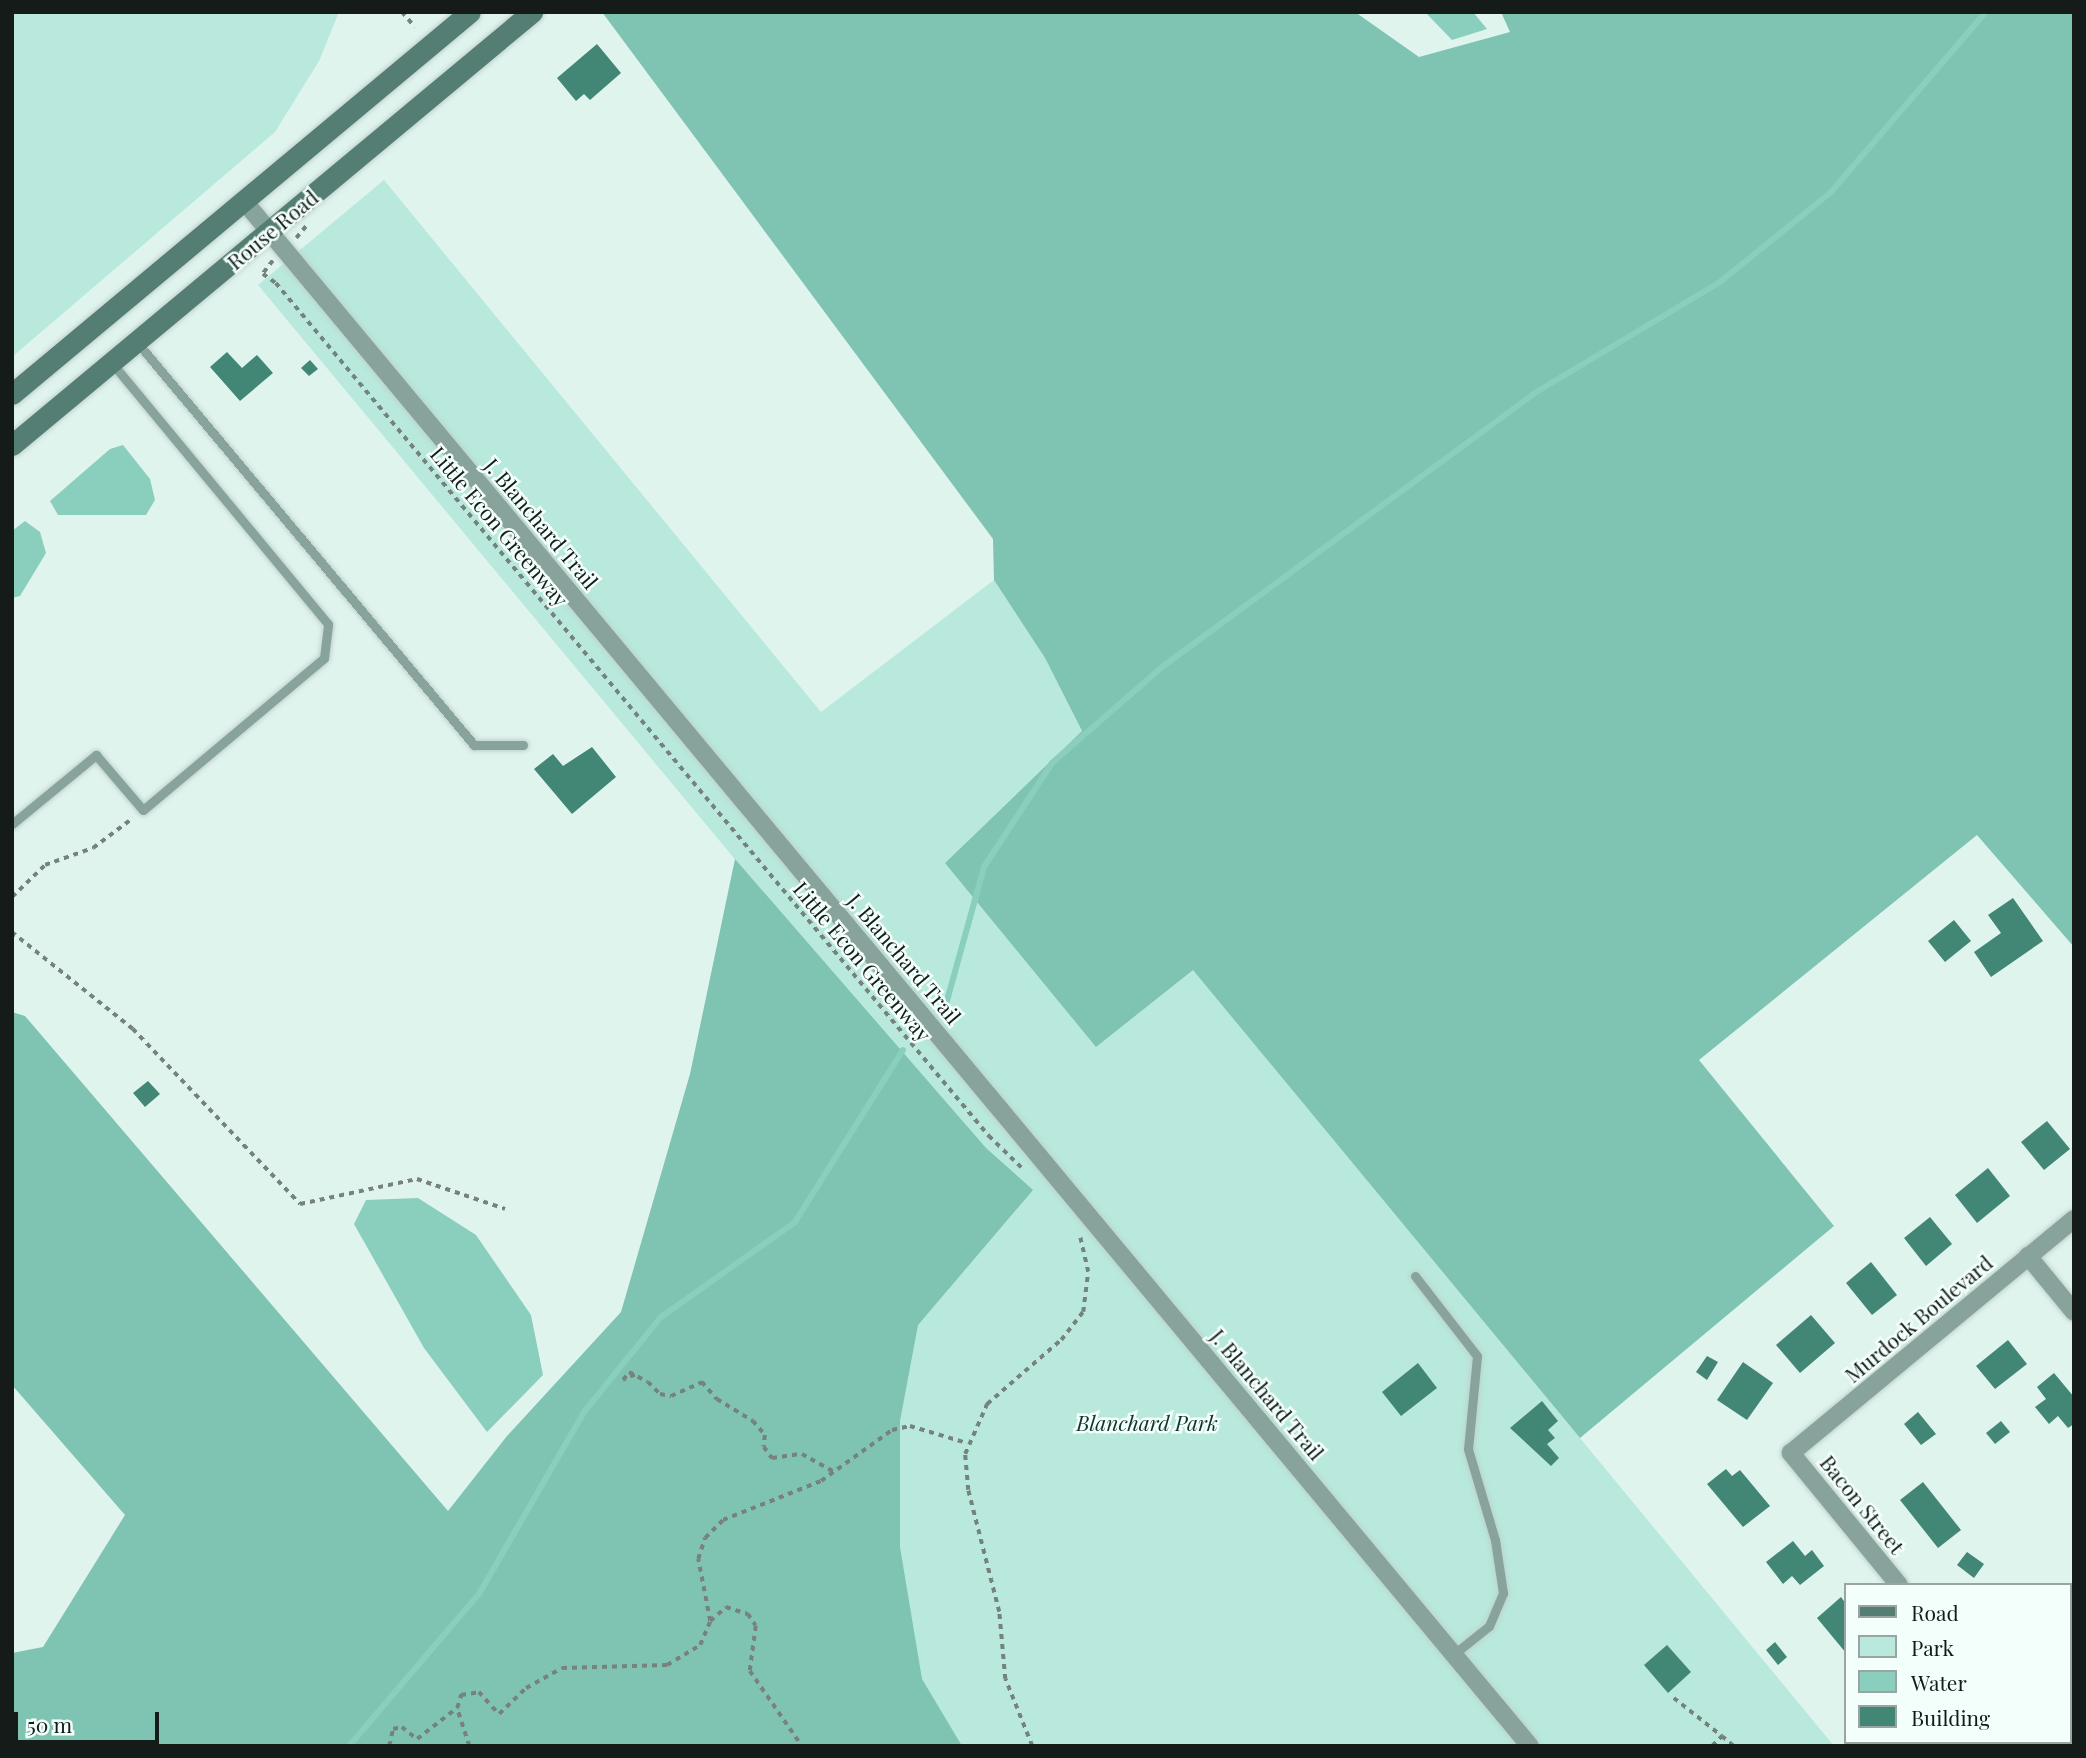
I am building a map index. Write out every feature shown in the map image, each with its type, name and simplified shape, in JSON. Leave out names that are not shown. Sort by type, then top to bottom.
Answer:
[{"type":"street","name":"Rouse Road","points":[[12,394],[470,12]]},
{"type":"street","name":"Rouse Road","points":[[12,445],[532,12]]},
{"type":"street","name":"J. Blanchard Trail","points":[[244,201],[1530,1746]]},
{"type":"street","name":"Murdock Boulevard","points":[[1791,1452],[2074,1219]]},
{"type":"street","points":[[2028,1256],[2074,1312]]},
{"type":"street","name":"Bacon Street","points":[[1791,1452],[1897,1583]]},
{"type":"lane","points":[[136,341],[474,745],[523,745]]},
{"type":"lane","points":[[12,824],[96,755],[143,810],[324,658],[328,624],[111,362]]},
{"type":"lane","points":[[1415,1276],[1477,1356],[1468,1449],[1495,1540],[1503,1593],[1489,1626],[1454,1654]]},
{"type":"path","points":[[403,13],[415,27]]},
{"type":"path","name":"Little Econ Greenway","points":[[266,269],[263,274],[276,283],[989,1136],[1029,1174]]},
{"type":"path","points":[[12,897],[45,865],[93,848],[143,810]]},
{"type":"path","points":[[12,932],[133,1029],[300,1204],[417,1179],[505,1209]]},
{"type":"path","points":[[1032,1746],[1005,1679],[999,1612],[966,1483],[967,1444],[987,1404],[1054,1346],[1083,1312],[1088,1272],[1077,1230]]},
{"type":"path","points":[[635,1375],[671,1396],[702,1382],[717,1399],[753,1421],[765,1435],[764,1447],[772,1458],[802,1454],[834,1472]]},
{"type":"path","points":[[710,1621],[698,1573],[705,1538],[723,1520],[834,1472],[892,1430],[910,1426],[967,1444]]},
{"type":"path","points":[[469,1746],[457,1708],[461,1695],[471,1690],[480,1692],[499,1714],[526,1688],[562,1668],[667,1665],[701,1645],[710,1621],[726,1607],[748,1614],[757,1633],[750,1663],[755,1685],[802,1746]]},
{"type":"path","points":[[1674,1698],[1734,1746]]},
{"type":"path","points":[[389,1746],[393,1729],[402,1727],[417,1739],[457,1708]]},
{"type":"path","points":[[1712,1746],[1721,1736]]},
{"type":"green space","points":[[12,12],[339,12],[319,61],[275,132],[12,357]]},
{"type":"green space","name":"Blanchard Park","points":[[384,180],[821,712],[994,580],[1045,658],[1082,731],[945,863],[1193,969],[1834,1746],[233,1746],[973,1146],[258,285]]},
{"type":"shaded area","points":[[602,12],[1355,12],[1419,57],[1510,32],[1501,12],[2074,12],[2074,947],[1977,835],[1699,1060],[1834,1226],[1580,1438],[1193,970],[1096,1047],[945,863],[1082,731],[1045,658],[994,580],[993,539]]},
{"type":"shaded area","points":[[735,859],[986,1148],[1033,1190],[918,1325],[900,1421],[900,1547],[922,1679],[962,1746],[12,1746],[12,1653],[43,1647],[125,1515],[12,1385],[12,1012],[25,1016],[448,1511],[507,1436],[621,1312],[690,1074]]},
{"type":"water","points":[[1425,12],[1473,12],[1487,29],[1452,40]]},
{"type":"water","points":[[123,445],[150,479],[155,500],[146,515],[58,515],[50,501],[110,449]]},
{"type":"water","points":[[25,521],[40,532],[46,553],[20,596],[12,598],[12,531]]},
{"type":"water","points":[[418,1198],[476,1235],[531,1315],[543,1375],[487,1432],[424,1348],[354,1224],[366,1200]]},
{"type":"building","points":[[597,44],[621,73],[590,100],[584,94],[576,101],[557,78]]},
{"type":"building","points":[[227,352],[242,368],[257,355],[273,373],[240,401],[210,367]]},
{"type":"building","points":[[310,360],[318,369],[309,376],[301,368]]},
{"type":"building","points":[[592,747],[616,777],[572,814],[534,769],[553,754],[563,766]]},
{"type":"building","points":[[2013,898],[2043,941],[1991,977],[1974,952],[2001,933],[1988,915]]},
{"type":"building","points":[[1954,920],[1971,941],[1945,962],[1928,941]]},
{"type":"building","points":[[148,1081],[160,1094],[145,1107],[133,1093]]},
{"type":"building","points":[[2047,1121],[2070,1149],[2044,1170],[2021,1142]]},
{"type":"building","points":[[1988,1168],[2010,1196],[1977,1223],[1955,1195]]},
{"type":"building","points":[[1930,1217],[1952,1244],[1926,1266],[1904,1238]]},
{"type":"building","points":[[1871,1262],[1897,1295],[1872,1315],[1846,1283]]},
{"type":"building","points":[[1811,1315],[1835,1343],[1800,1373],[1776,1345]]},
{"type":"building","points":[[2008,1340],[2027,1364],[1995,1389],[1976,1366]]},
{"type":"building","points":[[1707,1356],[1718,1362],[1707,1380],[1696,1372]]},
{"type":"building","points":[[1743,1362],[1773,1383],[1747,1420],[1717,1400]]},
{"type":"building","points":[[1418,1363],[1437,1388],[1401,1416],[1382,1392]]},
{"type":"building","points":[[2054,1373],[2074,1397],[2074,1424],[2068,1428],[2058,1416],[2049,1424],[2035,1407],[2046,1399],[2037,1387]]},
{"type":"building","points":[[1542,1401],[1558,1421],[1548,1430],[1555,1438],[1547,1444],[1559,1458],[1551,1466],[1510,1428]]},
{"type":"building","points":[[1918,1412],[1936,1434],[1921,1445],[1904,1424]]},
{"type":"building","points":[[2001,1421],[2010,1432],[1995,1444],[1986,1433]]},
{"type":"building","points":[[1726,1469],[1732,1476],[1740,1470],[1770,1506],[1743,1527],[1707,1484]]},
{"type":"building","points":[[1923,1482],[1961,1530],[1938,1548],[1900,1500]]},
{"type":"building","points":[[1793,1541],[1805,1556],[1812,1550],[1824,1566],[1800,1585],[1792,1576],[1783,1584],[1766,1562]]},
{"type":"building","points":[[1967,1552],[1984,1564],[1974,1578],[1957,1565]]},
{"type":"building","points":[[1841,1597],[1844,1601],[1844,1651],[1817,1618]]},
{"type":"building","points":[[1775,1642],[1787,1657],[1778,1665],[1766,1650]]},
{"type":"building","points":[[1667,1645],[1691,1672],[1668,1693],[1644,1665]]},
{"type":"waterway","points":[[943,1015],[984,867],[1052,763],[1162,667],[1533,394],[1720,282],[1831,192],[1986,12]]},
{"type":"waterway","points":[[349,1746],[479,1594],[584,1412],[661,1317],[795,1222],[903,1050]]}]
